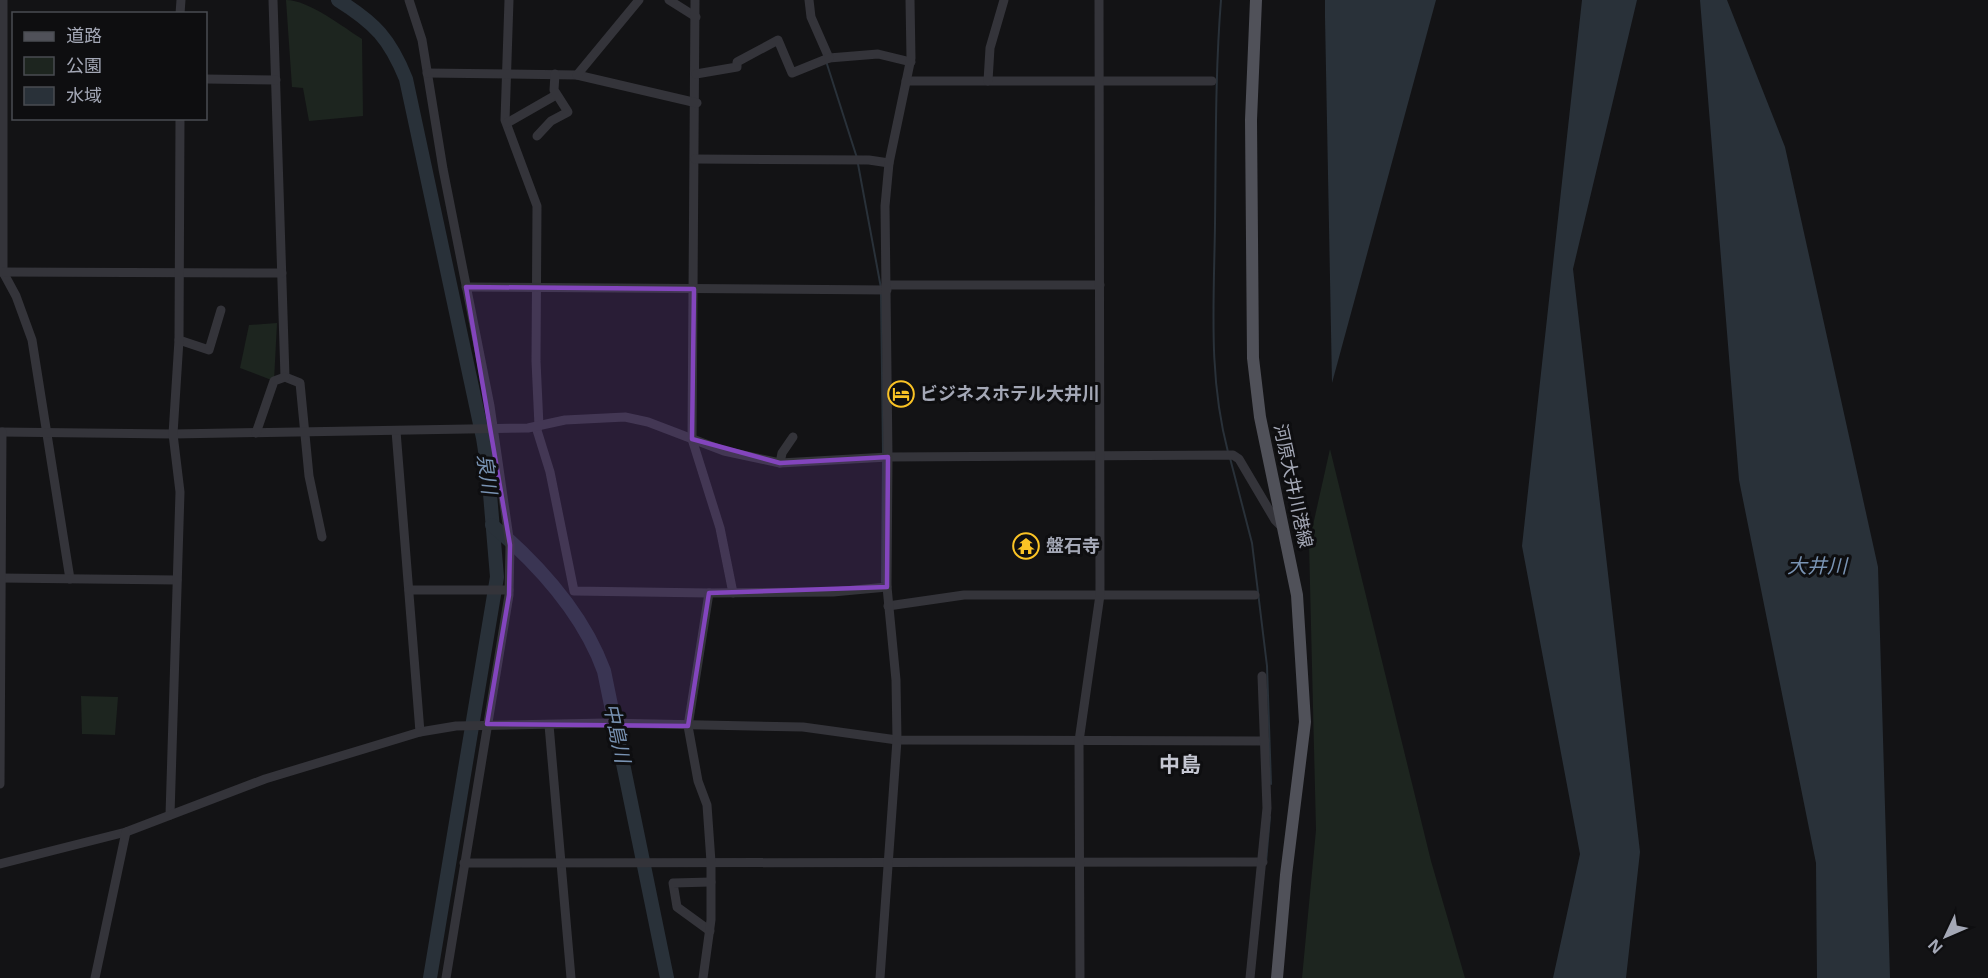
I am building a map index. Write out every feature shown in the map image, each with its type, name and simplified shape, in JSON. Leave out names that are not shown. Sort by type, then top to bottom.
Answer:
[{"type":"main road","name":"河原大井川港線","points":[[1256,0],[1251,120],[1253,358],[1260,417],[1297,595],[1305,722],[1286,875],[1277,978]]},
{"type":"street","points":[[3,0],[1,272],[16,296],[32,340],[70,579]]},
{"type":"street","points":[[273,0],[285,377]]},
{"type":"street","points":[[409,0],[422,40],[493,429],[510,545],[509,590],[446,978]]},
{"type":"street","points":[[509,0],[507,123],[537,206],[535,287],[538,427],[550,472],[574,591],[833,592],[887,587]]},
{"type":"street","points":[[577,75],[639,0]]},
{"type":"street","points":[[669,0],[696,17]]},
{"type":"street","points":[[695,0],[697,103],[692,439],[720,528],[733,593]]},
{"type":"street","points":[[809,0],[811,17],[826,59]]},
{"type":"street","points":[[880,978],[897,740],[896,680],[887,587],[885,206],[889,164],[913,49],[910,0]]},
{"type":"street","points":[[988,81],[990,48],[1004,0]]},
{"type":"street","points":[[1080,978],[1079,741],[1100,595],[1099,0]]},
{"type":"street","points":[[696,74],[737,67],[737,62],[778,40],[792,73],[826,59],[878,54],[910,62]]},
{"type":"street","points":[[427,73],[577,75],[697,103]]},
{"type":"street","points":[[537,136],[550,120],[568,112],[556,95],[555,74]]},
{"type":"street","points":[[207,79],[276,80]]},
{"type":"street","points":[[906,81],[1212,81]]},
{"type":"street","points":[[507,123],[556,95]]},
{"type":"street","points":[[170,815],[180,492],[172,434],[179,340],[180,120]]},
{"type":"street","points":[[695,159],[863,160],[889,164]]},
{"type":"street","points":[[1,272],[282,273]]},
{"type":"street","points":[[466,287],[884,289],[1100,285]]},
{"type":"street","points":[[179,340],[209,351],[220,310]]},
{"type":"street","points":[[256,433],[274,381],[285,377],[300,383],[307,432],[309,476],[322,537]]},
{"type":"street","points":[[0,784],[1,432],[172,434],[452,430],[538,427],[565,420],[625,417],[648,422],[724,451],[780,463],[888,457],[1229,455],[1239,459],[1275,520],[1283,527]]},
{"type":"street","points":[[396,430],[420,732]]},
{"type":"street","points":[[780,463],[782,453],[793,437]]},
{"type":"street","points":[[1,578],[177,580]]},
{"type":"street","points":[[409,590],[509,590]]},
{"type":"street","points":[[703,978],[710,931],[711,862],[707,805],[698,781],[688,726],[709,593]]},
{"type":"street","points":[[888,606],[964,596],[1255,595]]},
{"type":"street","points":[[1250,978],[1267,808],[1262,676]]},
{"type":"street","points":[[0,864],[126,832],[266,779],[420,732],[456,726],[606,723],[803,727],[897,740],[1265,741]]},
{"type":"street","points":[[549,725],[571,978]]},
{"type":"street","points":[[95,978],[126,832]]},
{"type":"street","points":[[464,862],[560,864],[638,861],[1263,862]]},
{"type":"street","points":[[710,931],[677,907],[674,883],[711,882]]},
{"type":"highlighted area","points":[[466,287],[694,289],[692,439],[780,463],[888,457],[887,587],[709,593],[688,726],[487,724],[509,595],[510,545]]},
{"type":"green space","points":[[286,0],[305,4],[315,9],[362,39],[363,116],[309,121],[303,88],[292,87]]},
{"type":"green space","points":[[277,323],[274,381],[240,368],[249,325]]},
{"type":"green space","points":[[1330,449],[1431,861],[1465,978],[1302,978],[1316,830],[1309,543]]},
{"type":"green space","points":[[81,696],[118,697],[115,735],[82,734]]},
{"type":"water","points":[[1325,0],[1436,0],[1332,383],[1325,17]]},
{"type":"water","points":[[1582,0],[1637,0],[1573,269],[1640,852],[1626,978],[1553,978],[1580,854],[1522,546]]},
{"type":"water","name":"大井川","points":[[1700,0],[1727,0],[1785,147],[1878,567],[1890,978],[1817,978],[1816,863],[1739,480]]},
{"type":"waterway","name":"泉川","points":[[338,0],[362,16],[380,33],[394,53],[406,79],[488,470],[497,577],[430,978]]},
{"type":"waterway","points":[[1221,0],[1217,84],[1213,310],[1217,395],[1228,452]]},
{"type":"waterway","points":[[826,61],[857,158]]},
{"type":"waterway","points":[[858,164],[881,288]]},
{"type":"waterway","points":[[881,294],[883,453]]},
{"type":"waterway","points":[[1230,458],[1252,543],[1267,666],[1271,784]]},
{"type":"waterway","points":[[882,582],[883,459]]},
{"type":"waterway","name":"中島川","points":[[492,525],[526,556],[557,591],[584,629],[604,671],[667,978]]},
{"type":"waterway","points":[[1266,862],[1270,817]]},
{"type":"place","name":"ビジネスホテル大井川","points":[[901,394]]},
{"type":"place","name":"盤石寺","points":[[1026,546]]},
{"type":"district","name":"中島","points":[[1180,765]]}]
